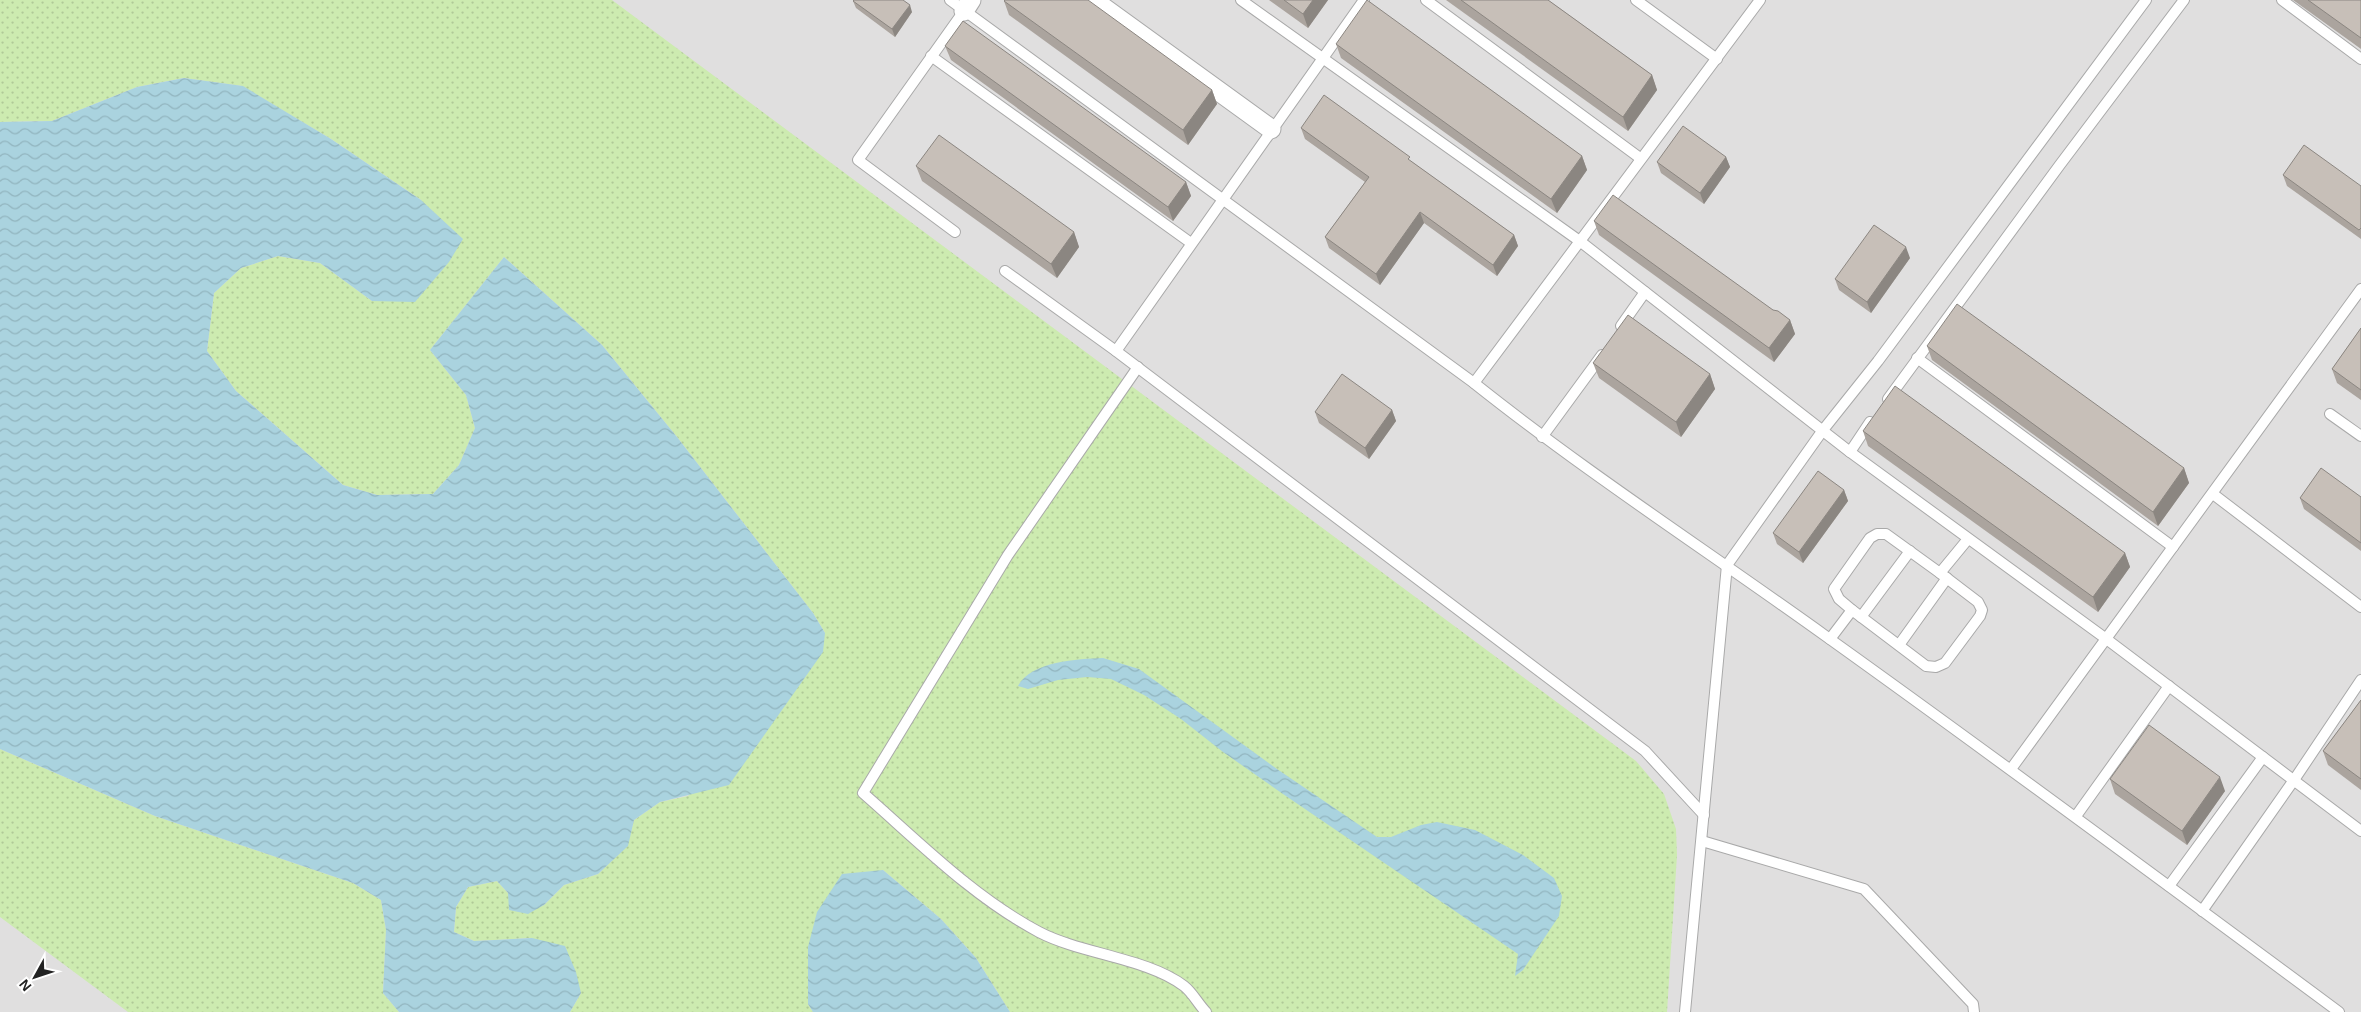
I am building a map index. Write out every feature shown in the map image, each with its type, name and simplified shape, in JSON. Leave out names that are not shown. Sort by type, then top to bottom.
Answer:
[{"type":"street","points":[[1093,0],[1271,129]]},
{"type":"lane","points":[[1241,0],[1581,242],[1850,452],[2105,638],[2361,830]]},
{"type":"lane","points":[[1116,351],[1271,129],[1364,0]]},
{"type":"lane","points":[[1426,0],[1640,158]]},
{"type":"lane","points":[[1636,0],[1717,59]]},
{"type":"lane","points":[[1474,383],[1581,242],[1617,200],[1640,158],[1760,0]]},
{"type":"lane","points":[[1685,1012],[1727,565],[1822,430],[1878,361],[2146,0]]},
{"type":"lane","points":[[1850,452],[2059,166],[2184,0]]},
{"type":"lane","points":[[2282,0],[2361,59]]},
{"type":"lane","points":[[955,232],[858,160],[931,56],[962,4],[1222,199],[1474,383],[1542,436],[1727,565],[2011,768],[2339,1012]]},
{"type":"lane","points":[[931,56],[1191,243]]},
{"type":"lane","points":[[1005,271],[1138,367],[1645,751],[1704,815]]},
{"type":"lane","points":[[2011,768],[2361,289]]},
{"type":"lane","points":[[1617,332],[1645,292]]},
{"type":"lane","points":[[1542,436],[1606,348]]},
{"type":"lane","points":[[1918,358],[2173,547]]},
{"type":"lane","points":[[1138,367],[1008,555],[863,793],[990,903],[1040,932],[1087,950],[1161,972],[1185,987],[1206,1012]]},
{"type":"lane","points":[[2330,414],[2361,436]]},
{"type":"lane","points":[[2213,494],[2361,608]]},
{"type":"lane","points":[[1877,534],[1886,534],[1944,576],[1978,602],[1982,610],[1980,616],[1945,663],[1936,667],[1926,666],[1852,610],[1839,599],[1834,589],[1870,538],[1877,534]]},
{"type":"lane","points":[[1899,645],[1968,539]]},
{"type":"lane","points":[[1861,616],[1910,551]]},
{"type":"lane","points":[[1830,639],[1852,610]]},
{"type":"lane","points":[[2202,911],[2294,780],[2361,680]]},
{"type":"lane","points":[[2076,816],[2169,686]]},
{"type":"lane","points":[[2169,886],[2263,757]]},
{"type":"lane","points":[[1702,840],[1864,889],[1973,1004],[1974,1012]]},
{"type":"shaded area","points":[[0,0],[2361,0],[2361,1012],[0,1012]]},
{"type":"green space","points":[[0,0],[612,0],[1636,761],[1664,794],[1676,829],[1677,855],[1667,1012],[1010,1012],[976,958],[941,919],[883,870],[808,1004],[813,1012],[570,1012],[581,993],[532,938],[474,941],[454,932],[456,907],[468,887],[497,881],[508,893],[544,905],[564,885],[598,874],[627,846],[634,820],[660,802],[688,796],[825,633],[813,613],[677,437],[602,345],[504,257],[430,350],[466,395],[475,428],[459,465],[433,494],[377,495],[343,485],[236,391],[207,351],[214,293],[241,268],[278,256],[320,263],[372,301],[421,200],[331,139],[242,86],[184,78],[137,87],[52,121],[0,122]]},
{"type":"green space","points":[[0,749],[155,816],[353,883],[381,900],[386,930],[383,993],[399,1012],[128,1012],[0,917]]},
{"type":"water","points":[[184,78],[243,86],[331,139],[421,200],[463,239],[449,262],[415,302],[372,301],[320,263],[278,256],[241,268],[214,293],[207,351],[236,391],[343,485],[377,495],[433,494],[459,465],[475,428],[466,395],[430,350],[504,257],[602,345],[677,437],[813,613],[825,633],[823,652],[729,785],[660,802],[634,820],[628,846],[598,874],[564,885],[544,905],[528,914],[509,910],[508,893],[497,881],[468,887],[456,907],[454,932],[474,941],[532,938],[565,946],[576,972],[581,993],[570,1012],[399,1012],[383,993],[386,930],[381,900],[353,883],[155,816],[0,749],[0,122],[52,121],[137,87]]},
{"type":"water","points":[[1103,658],[1139,669],[1277,769],[1377,837],[1391,837],[1421,825],[1437,822],[1475,830],[1523,855],[1554,878],[1562,896],[1559,916],[1523,970],[1515,976],[1518,954],[1283,794],[1223,752],[1181,719],[1144,695],[1111,679],[1087,677],[1058,680],[1028,689],[1018,686],[1033,671],[1044,666],[1081,659]]},
{"type":"water","points":[[883,870],[941,919],[976,958],[1010,1012],[813,1012],[808,1004],[808,947],[817,912],[842,874]]},
{"type":"building","points":[[854,0],[903,0],[910,5],[892,29]]},
{"type":"building","points":[[1005,0],[1088,0],[1212,90],[1183,130]]},
{"type":"building","points":[[1284,0],[1313,0],[1303,14]]},
{"type":"building","points":[[1367,0],[1582,156],[1551,199],[1336,44]]},
{"type":"building","points":[[1461,0],[1548,0],[1652,75],[1623,117]]},
{"type":"building","points":[[2308,0],[2361,0],[2361,38]]},
{"type":"building","points":[[963,21],[1186,182],[1168,207],[945,46]]},
{"type":"building","points":[[1324,95],[1410,157],[1408,159],[1514,235],[1493,265],[1420,212],[1376,274],[1325,237],[1369,177],[1301,128]]},
{"type":"building","points":[[1683,126],[1726,157],[1700,193],[1657,162]]},
{"type":"building","points":[[939,135],[1074,232],[1051,264],[916,166]]},
{"type":"building","points":[[2304,145],[2361,186],[2361,228],[2359,230],[2283,175]]},
{"type":"building","points":[[1613,195],[1773,310],[1778,311],[1790,320],[1769,348],[1594,221]]},
{"type":"building","points":[[1874,225],[1906,247],[1867,302],[1835,279]]},
{"type":"building","points":[[1957,304],[2184,468],[2153,512],[1927,346]]},
{"type":"building","points":[[1628,315],[1710,374],[1676,422],[1593,363]]},
{"type":"building","points":[[2361,328],[2361,390],[2332,369]]},
{"type":"building","points":[[1342,374],[1392,410],[1365,448],[1315,412]]},
{"type":"building","points":[[1895,386],[2125,553],[2093,597],[1863,431]]},
{"type":"building","points":[[2321,468],[2361,497],[2361,543],[2300,498]]},
{"type":"building","points":[[1818,471],[1844,490],[1799,552],[1773,533]]},
{"type":"building","points":[[2361,700],[2361,779],[2323,751]]},
{"type":"building","points":[[2149,725],[2220,777],[2182,831],[2110,779]]}]
